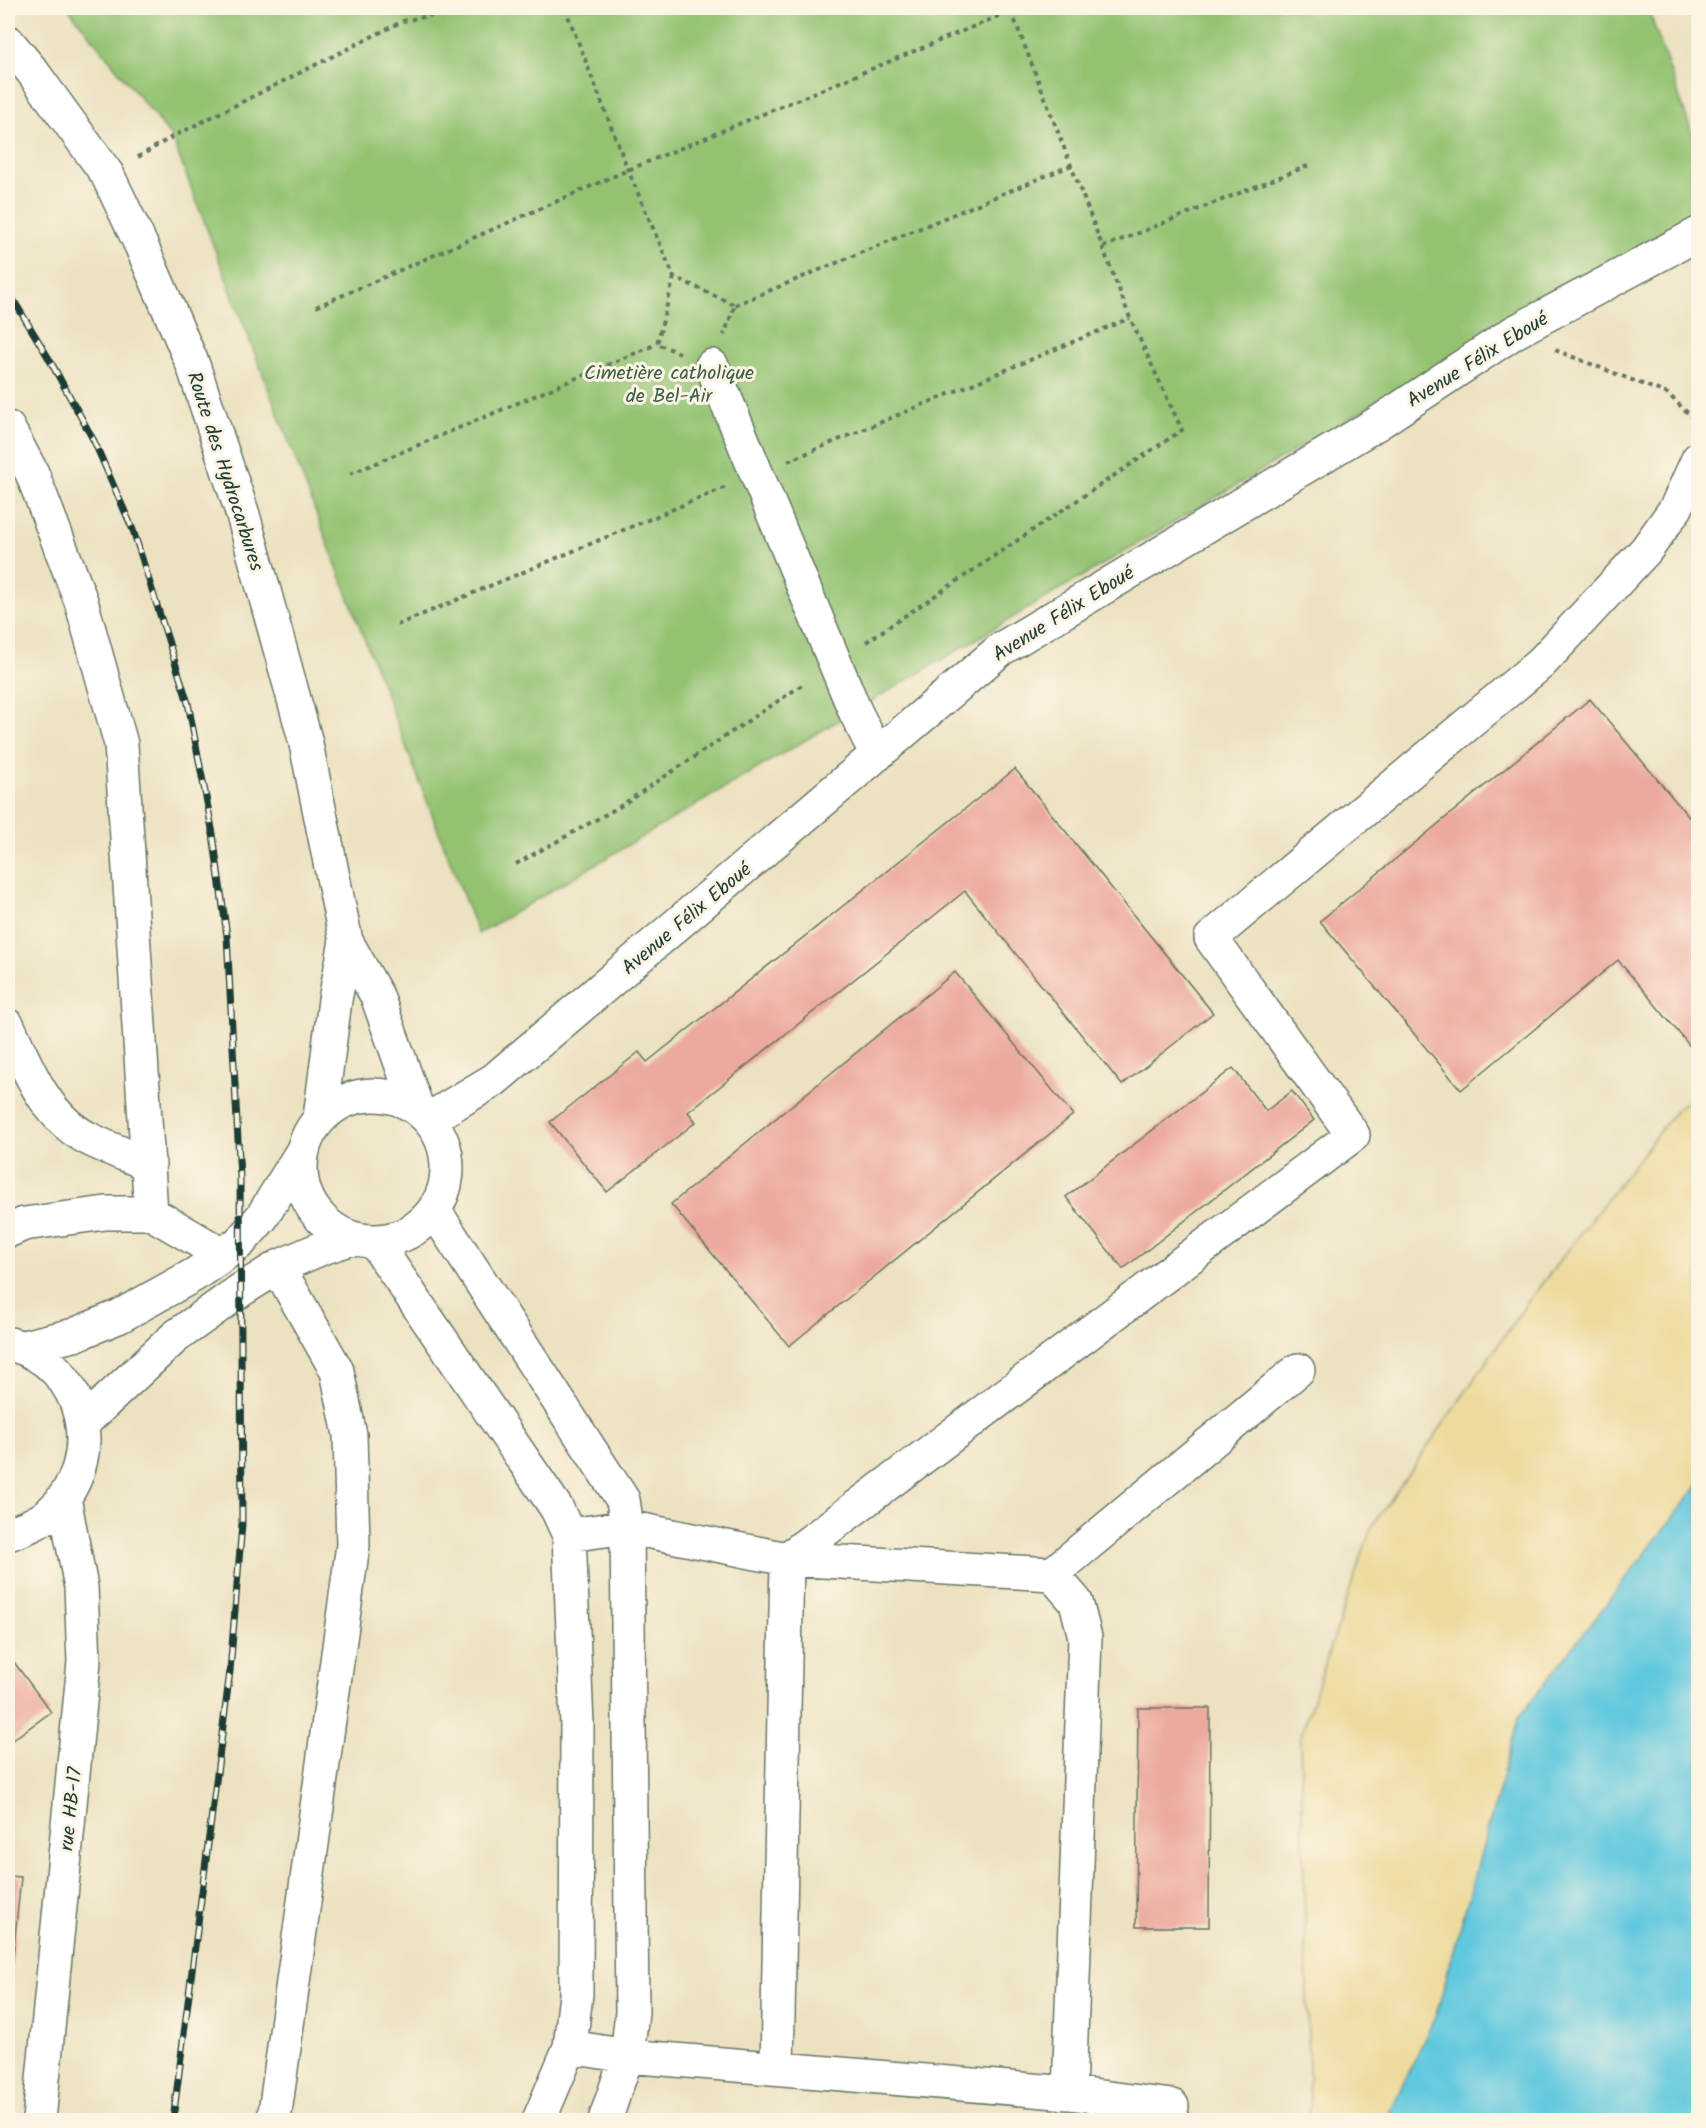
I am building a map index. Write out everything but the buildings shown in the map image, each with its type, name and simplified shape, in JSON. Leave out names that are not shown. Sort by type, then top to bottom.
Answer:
[{"type":"street","name":"Route des Hydrocarbures","points":[[8,42],[32,71],[107,174],[141,245],[193,365],[243,515],[305,739],[346,941],[377,996],[423,1113]]},
{"type":"street","name":"Avenue Félix Eboué","points":[[423,1113],[494,1080],[1001,649],[1378,423],[1513,333],[1698,234]]},
{"type":"street","points":[[712,366],[855,711],[877,755]]},
{"type":"street","points":[[8,429],[32,472],[81,601],[122,744],[152,1213]]},
{"type":"street","points":[[788,1559],[1353,1135],[1211,938],[1541,663],[1646,549],[1676,508],[1698,459]]},
{"type":"street","name":"Route des Hydrocarbures","points":[[320,1118],[346,941]]},
{"type":"street","points":[[8,1026],[39,1091],[60,1117],[87,1138],[149,1164]]},
{"type":"street","points":[[15,1345],[74,1335],[120,1316],[194,1275],[223,1255],[240,1242],[262,1217],[302,1152],[309,1134],[320,1118],[336,1105],[356,1096],[377,1095],[398,1098],[423,1113],[442,1140],[448,1164],[445,1188],[434,1210],[417,1227],[397,1238],[363,1240],[322,1248],[278,1267],[175,1337],[83,1423]]},
{"type":"street","points":[[302,1152],[301,1174],[306,1195],[316,1213],[333,1228],[363,1240],[557,1509],[569,1535],[577,1725],[576,1994],[570,2047],[539,2121]]},
{"type":"street","points":[[434,1210],[623,1500],[627,1527],[632,2012],[627,2056],[604,2121]]},
{"type":"street","points":[[8,1231],[24,1224],[106,1213],[152,1213],[223,1255]]},
{"type":"street","points":[[274,2121],[353,1545],[350,1434],[337,1371],[278,1267]]},
{"type":"street","points":[[8,1534],[27,1527],[48,1515],[64,1498],[77,1475],[84,1450],[83,1423],[72,1391],[51,1365],[15,1345]]},
{"type":"street","points":[[569,1535],[627,1527],[788,1559],[1052,1574],[1298,1370]]},
{"type":"street","name":"rue HB-17","points":[[39,2121],[84,1662],[81,1587],[64,1498]]},
{"type":"street","points":[[777,2068],[788,1559]]},
{"type":"street","points":[[1052,1574],[1076,1602],[1085,1636],[1069,2093]]},
{"type":"street","points":[[570,2047],[627,2056],[1069,2093],[1172,2106]]},
{"type":"path","points":[[107,174],[172,138],[403,21],[469,8]]},
{"type":"path","points":[[565,8],[628,170],[674,277],[657,344]]},
{"type":"path","points":[[316,308],[628,170],[1010,9],[1130,318],[1182,430],[619,807],[516,864]]},
{"type":"path","points":[[350,474],[657,344],[712,366],[735,305],[1072,165]]},
{"type":"path","points":[[1103,247],[1310,165]]},
{"type":"path","points":[[674,277],[735,305]]},
{"type":"path","points":[[1513,333],[1668,394],[1698,423]]},
{"type":"green space","name":"Cimetière catholique de Bel-Air","points":[[68,8],[1648,8],[1698,150],[1698,212],[478,934],[172,138]]},
{"type":"sand","points":[[1698,1094],[1698,1485],[1519,1717],[1436,2015],[1386,2120],[1306,2120],[1310,2110],[1300,1738],[1371,1528],[1527,1303],[1676,1110]]},
{"type":"water","points":[[1698,1485],[1698,2120],[1386,2120],[1436,2015],[1519,1717]]},
{"type":"railway","points":[[8,291],[48,357],[94,441],[133,530],[188,703],[213,834],[227,936],[240,1177],[242,1524],[230,1671],[173,2120]]}]
